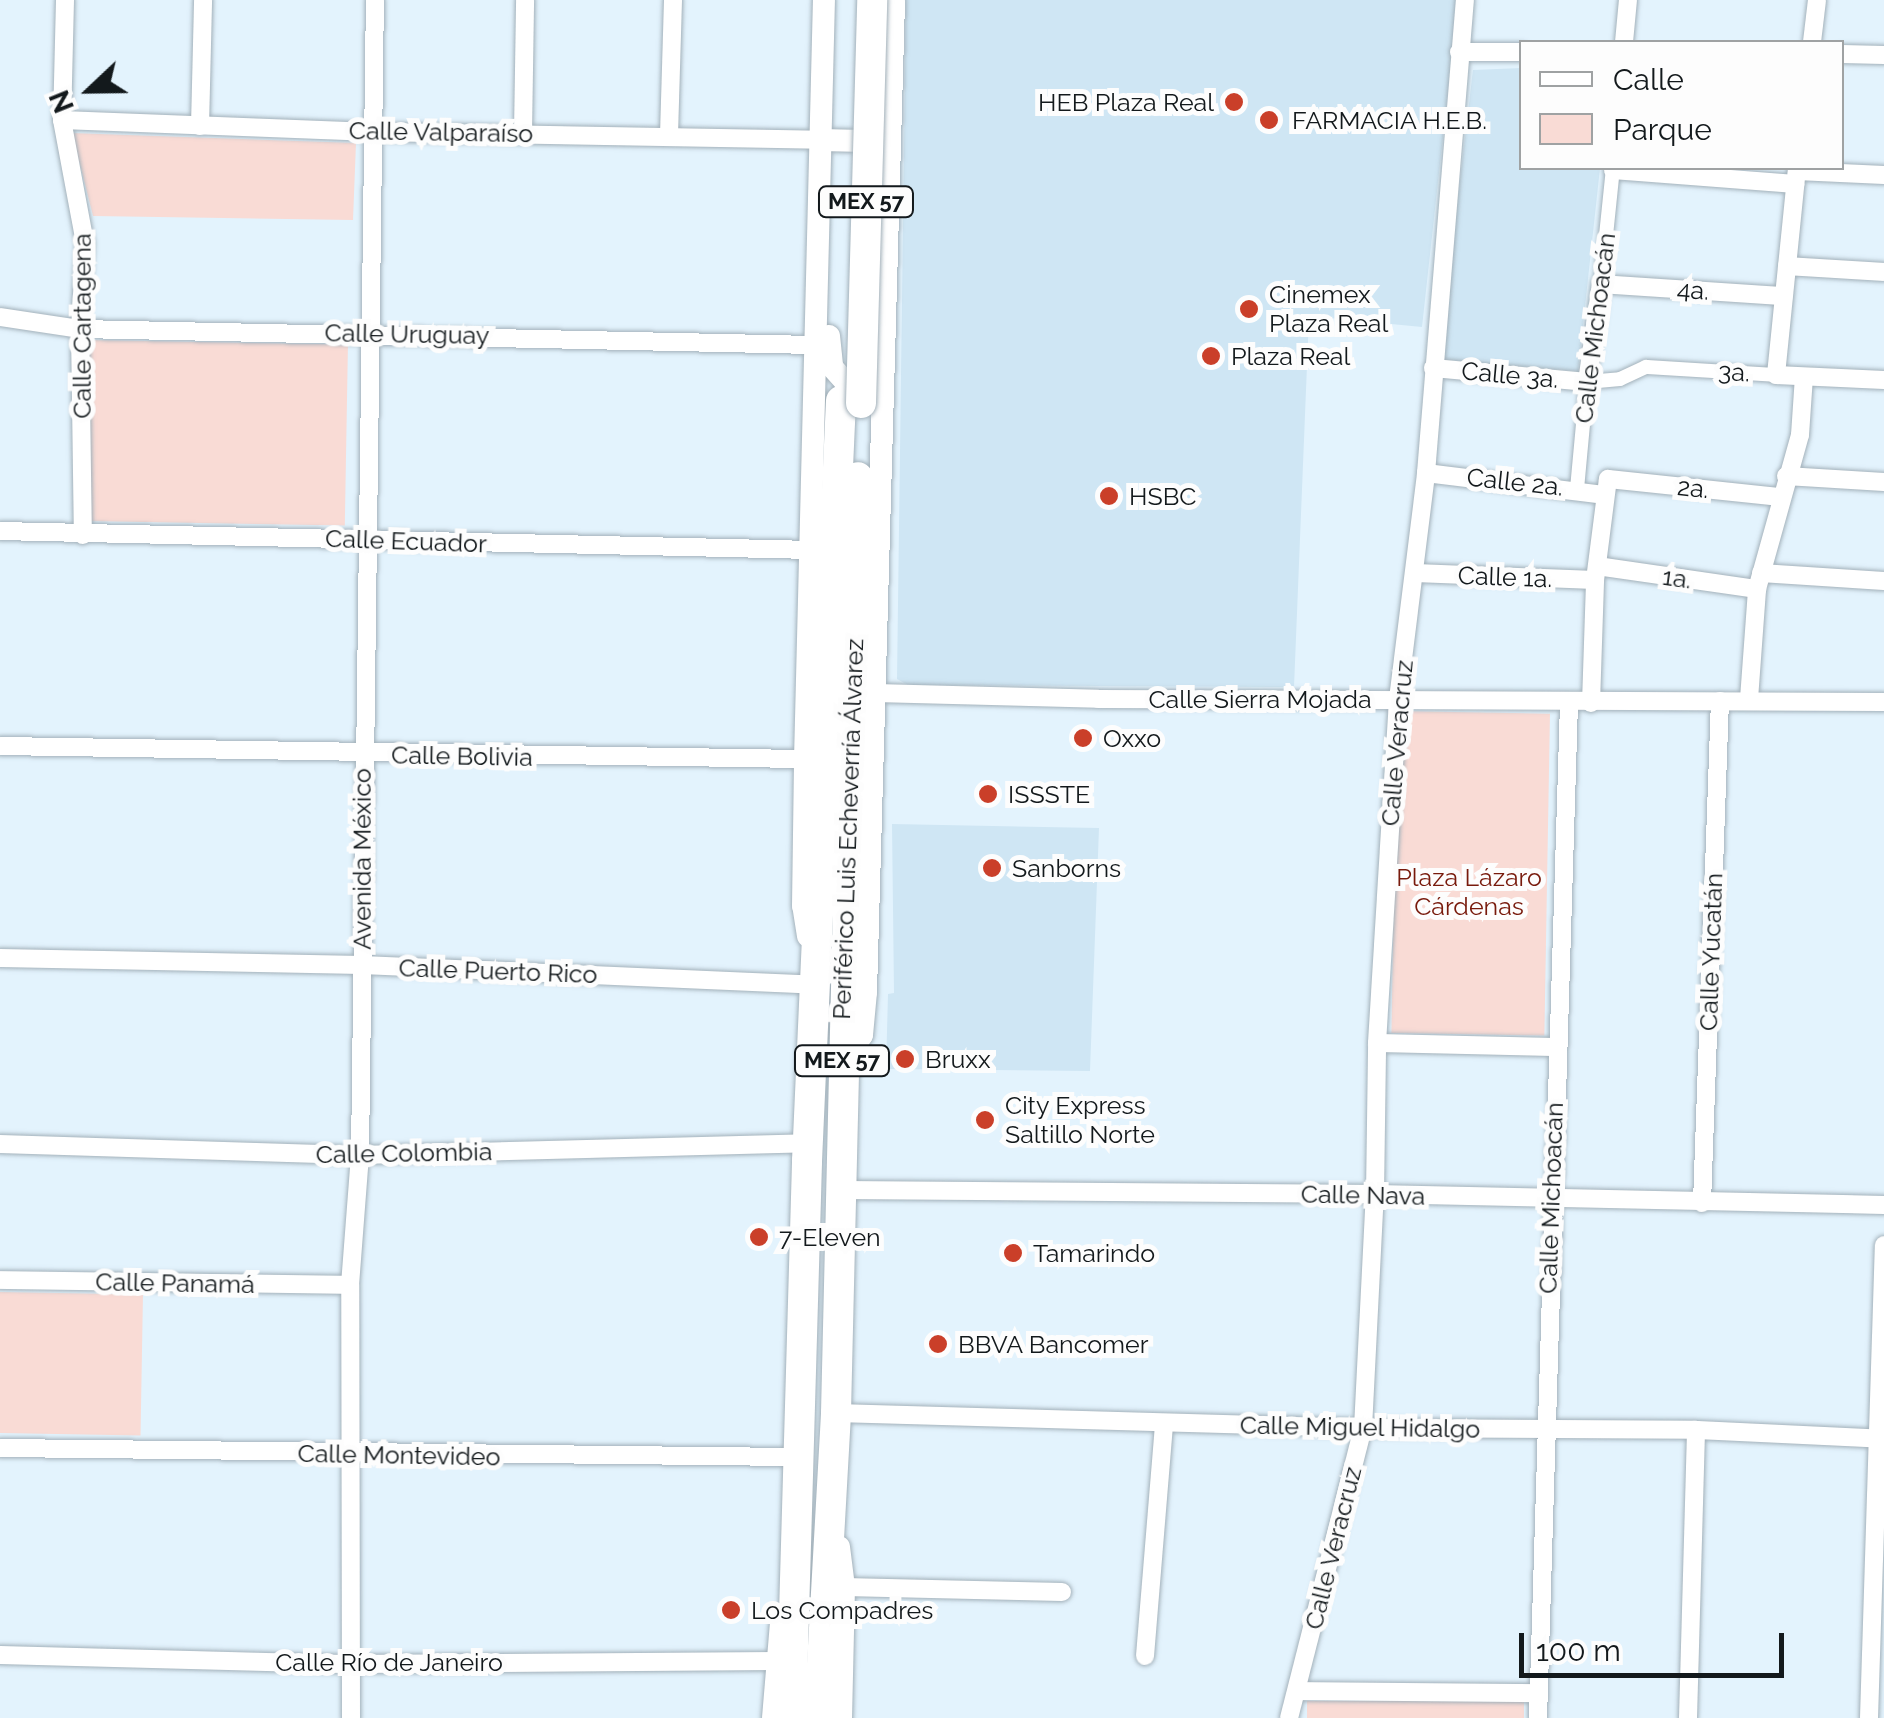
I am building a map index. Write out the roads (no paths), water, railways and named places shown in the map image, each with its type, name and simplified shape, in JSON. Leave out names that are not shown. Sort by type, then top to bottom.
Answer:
[{"type":"highway","name":"Periférico Luis Echeverría Álvarez","points":[[791,1718],[816,976],[862,402],[852,0]]},
{"type":"highway","name":"Periférico Luis Echeverría Álvarez","points":[[819,1718],[836,1413],[872,0]]},
{"type":"street","name":"Calle Cartagena","points":[[65,0],[62,120],[85,244],[80,329],[83,535]]},
{"type":"street","points":[[200,126],[203,0]]},
{"type":"street","name":"Avenida México","points":[[350,1718],[350,1285],[360,1156],[365,539],[375,0]]},
{"type":"street","points":[[523,133],[525,0]]},
{"type":"street","points":[[669,135],[673,0]]},
{"type":"street","points":[[816,976],[803,906],[824,0]]},
{"type":"street","points":[[842,1067],[862,1035],[875,694],[862,402],[887,302],[894,0]]},
{"type":"street","name":"Calle Veracruz","points":[[1289,1718],[1362,1428],[1375,1194],[1377,1043],[1398,699],[1426,473],[1465,0]]},
{"type":"street","points":[[1624,40],[1628,0]]},
{"type":"street","points":[[1812,40],[1817,0]]},
{"type":"street","points":[[1460,52],[1519,52]]},
{"type":"street","points":[[1844,54],[1884,55]]},
{"type":"street","name":"Calle Valparaíso","points":[[62,120],[372,132],[820,140]]},
{"type":"street","points":[[820,140],[860,140],[869,144],[873,263],[887,302]]},
{"type":"street","points":[[820,140],[831,167],[828,354],[832,367],[862,402]]},
{"type":"street","name":"Calle Michoacán","points":[[1577,489],[1613,170]]},
{"type":"street","points":[[1650,170],[1884,175]]},
{"type":"street","points":[[1776,375],[1796,174]]},
{"type":"street","points":[[1787,266],[1884,272]]},
{"type":"street","name":"4a.","points":[[1601,284],[1784,296]]},
{"type":"street","name":"Calle Uruguay","points":[[0,317],[80,329],[369,332],[816,345]]},
{"type":"street","name":"3a.","points":[[1587,382],[1620,379],[1646,367],[1884,380]]},
{"type":"street","name":"Calle 3a.","points":[[1432,368],[1587,382]]},
{"type":"street","points":[[1750,699],[1759,581],[1779,497],[1800,435],[1804,377]]},
{"type":"street","name":"Calle 2a.","points":[[1426,473],[1577,489],[1606,487]]},
{"type":"street","points":[[1786,476],[1884,482]]},
{"type":"street","points":[[1591,703],[1596,573],[1606,487]]},
{"type":"street","name":"2a.","points":[[1606,487],[1779,497]]},
{"type":"street","name":"Calle Ecuador","points":[[0,531],[812,550]]},
{"type":"street","name":"Calle 1a.","points":[[1415,573],[1596,573]]},
{"type":"street","name":"1a.","points":[[1596,573],[1759,581],[1884,581]]},
{"type":"street","name":"Calle Sierra Mojada","points":[[875,694],[1591,703],[1750,699],[1884,702]]},
{"type":"street","name":"Calle Yucatán","points":[[1702,1203],[1720,701]]},
{"type":"street","name":"Calle Michoacán","points":[[1538,1718],[1555,1047],[1569,702]]},
{"type":"street","name":"Calle Bolivia","points":[[0,746],[363,755],[805,759]]},
{"type":"street","name":"Calle Puerto Rico","points":[[0,958],[816,976]]},
{"type":"street","points":[[1377,1043],[1555,1047]]},
{"type":"street","name":"Calle Colombia","points":[[0,1144],[360,1156],[808,1144]]},
{"type":"street","name":"Calle Nava","points":[[842,1190],[1375,1194],[1884,1206]]},
{"type":"street","points":[[1870,1718],[1882,1438],[1884,1245]]},
{"type":"street","name":"Calle Panamá","points":[[0,1280],[350,1285]]},
{"type":"street","name":"Calle Miguel Hidalgo","points":[[836,1413],[1362,1428],[1696,1430],[1882,1438]]},
{"type":"street","points":[[1145,1656],[1164,1424]]},
{"type":"street","points":[[1688,1718],[1696,1430]]},
{"type":"street","name":"Calle Montevideo","points":[[0,1448],[350,1455],[798,1457]]},
{"type":"street","points":[[832,1495],[844,1587],[841,1718]]},
{"type":"street","name":"Periférico Luis Echeverría Álvarez","points":[[773,1718],[784,1605],[794,1587]]},
{"type":"street","points":[[844,1587],[1062,1592]]},
{"type":"street","name":"Calle Río de Janeiro","points":[[0,1655],[352,1664],[777,1661]]},
{"type":"street","points":[[1297,1691],[1539,1693]]},
{"type":"place","name":"HEB Plaza Real","points":[[1234,102]]},
{"type":"place","name":"FARMACIA H.E.B.","points":[[1269,120]]},
{"type":"place","name":"Cinemex Plaza Real","points":[[1249,309]]},
{"type":"place","name":"Plaza Real","points":[[1211,356]]},
{"type":"place","name":"HSBC","points":[[1109,496]]},
{"type":"place","name":"Oxxo","points":[[1083,738]]},
{"type":"place","name":"ISSSTE","points":[[988,794]]},
{"type":"place","name":"Sanborns","points":[[992,868]]},
{"type":"place","name":"Bruxx","points":[[905,1059]]},
{"type":"place","name":"City Express Saltillo Norte","points":[[985,1120]]},
{"type":"place","name":"7-Eleven","points":[[759,1237]]},
{"type":"place","name":"Tamarindo","points":[[1013,1253]]},
{"type":"place","name":"BBVA Bancomer","points":[[938,1344]]},
{"type":"place","name":"Los Compadres","points":[[731,1610]]},
{"type":"park label","name":"Plaza Lázaro Cárdenas","points":[[1469,892]]}]
